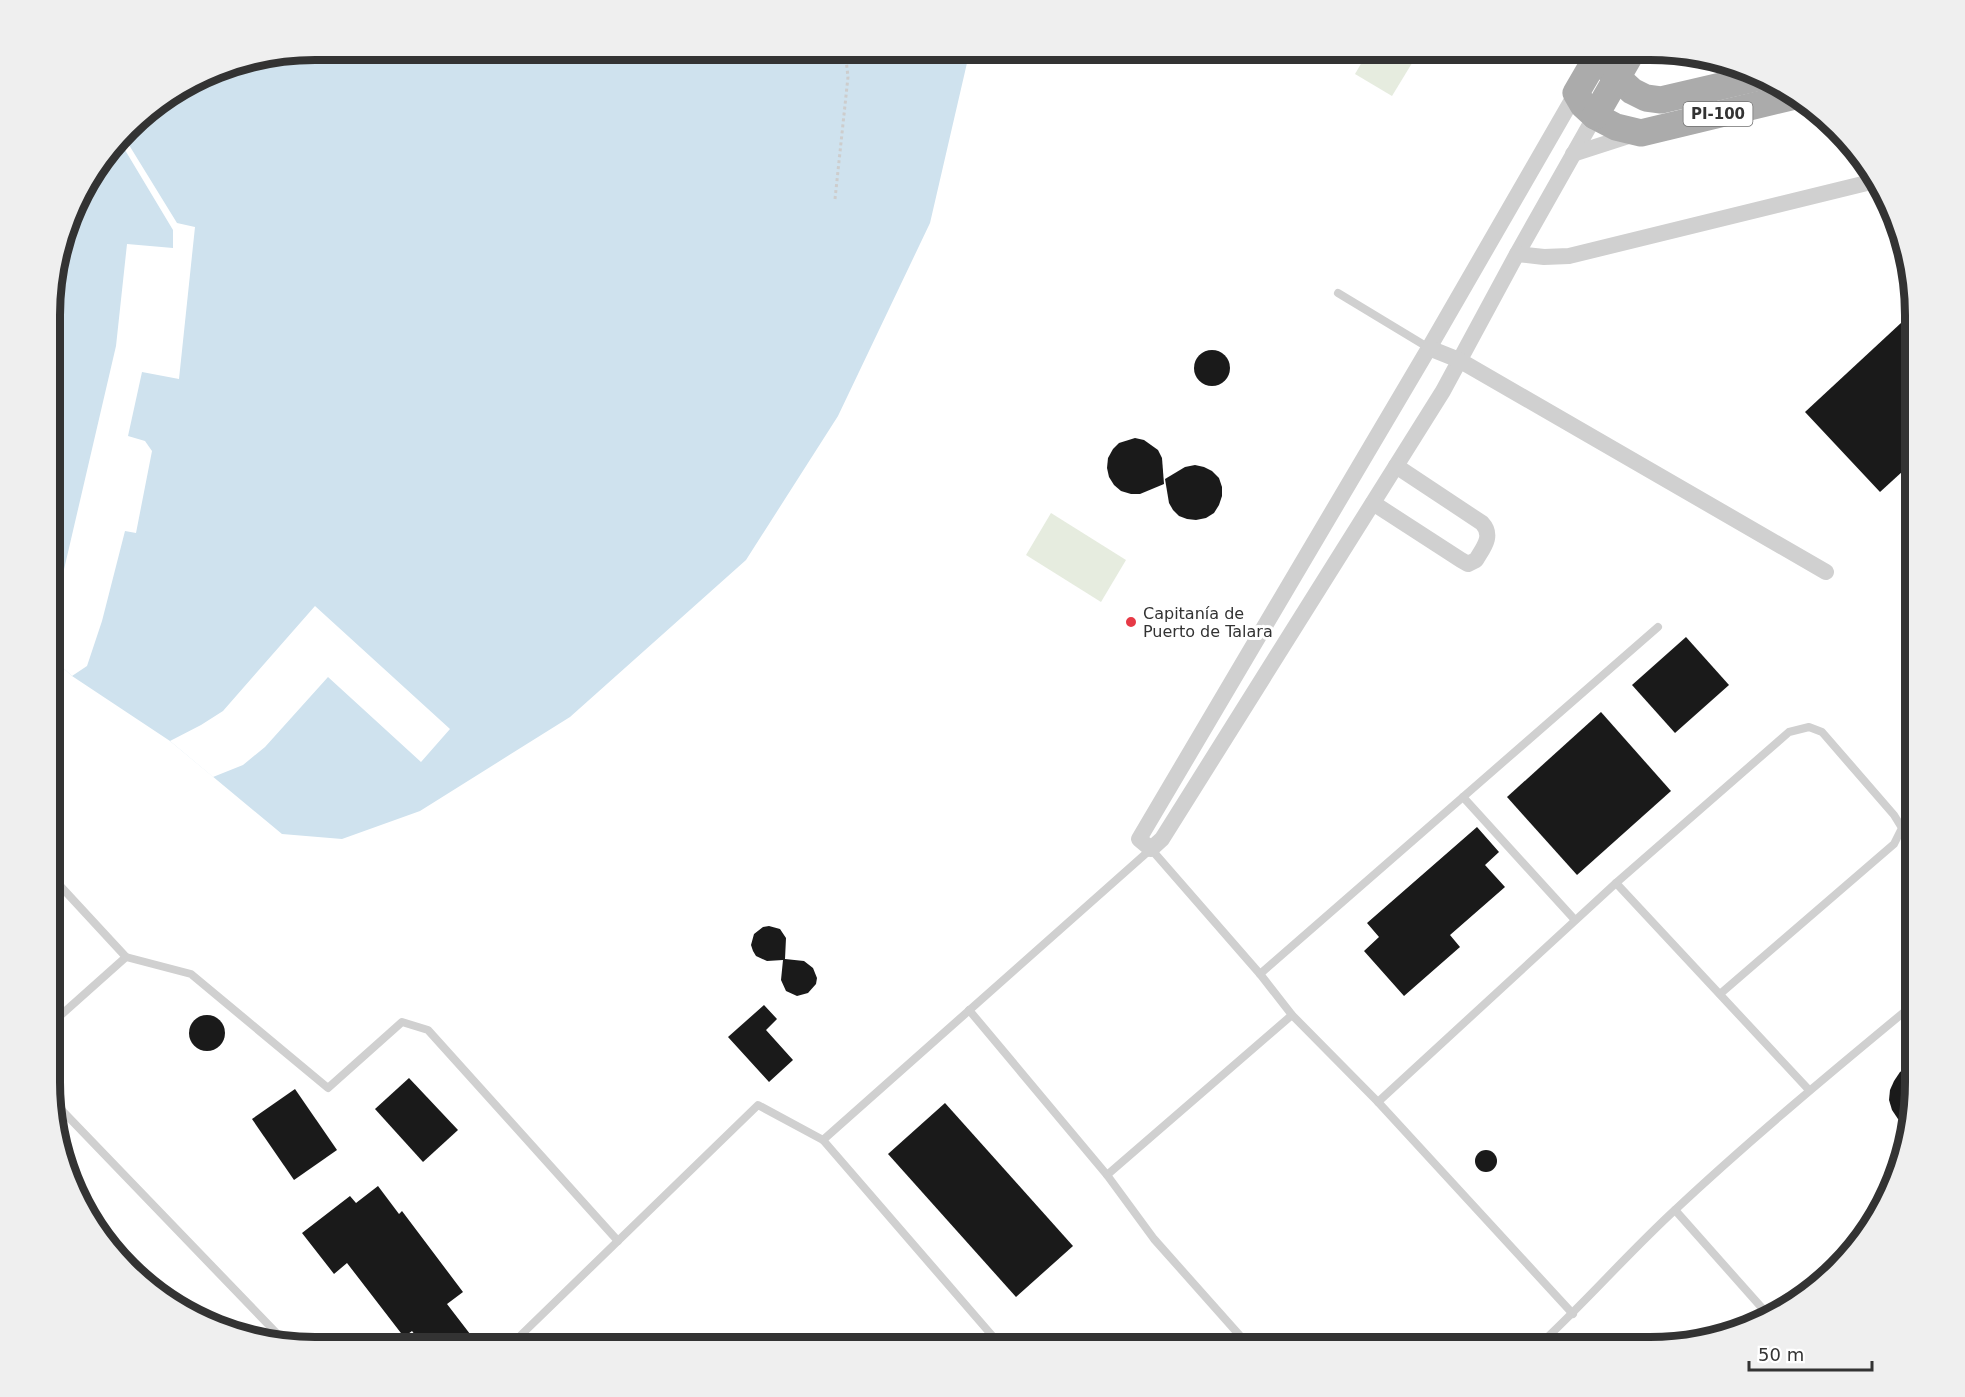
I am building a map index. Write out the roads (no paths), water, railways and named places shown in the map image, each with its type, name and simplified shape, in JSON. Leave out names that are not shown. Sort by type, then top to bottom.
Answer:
[{"type":"main road","name":"PI-100","points":[[1591,60],[1576,93],[1583,105],[1595,116],[1616,127],[1641,133],[1784,99]]},
{"type":"main road","name":"PI-100","points":[[1600,60],[1632,91],[1646,98],[1660,100],[1748,80]]},
{"type":"main road","points":[[1595,116],[1627,60]]},
{"type":"street","points":[[1145,844],[1576,93]]},
{"type":"street","points":[[1145,844],[1162,839],[1443,391],[1595,116]]},
{"type":"street","points":[[1573,154],[1641,133]]},
{"type":"street","points":[[1517,254],[1544,257],[1569,256],[1868,183]]},
{"type":"street","points":[[1429,348],[1459,360],[1826,572]]},
{"type":"street","points":[[1373,503],[1468,564],[1476,560],[1489,536],[1488,529],[1396,466]]},
{"type":"lane","points":[[1338,293],[1429,348]]},
{"type":"lane","points":[[1260,974],[1658,627]]},
{"type":"lane","points":[[1378,1102],[1616,883],[1789,732],[1809,727],[1822,732],[1894,815],[1902,828],[1894,844],[1720,994]]},
{"type":"lane","points":[[1464,797],[1575,920]]},
{"type":"lane","points":[[823,1140],[969,1010],[1145,844],[1260,974],[1292,1015],[1378,1102],[1573,1314]]},
{"type":"lane","points":[[1616,883],[1809,1090]]},
{"type":"lane","points":[[60,886],[126,957],[192,974],[328,1088],[402,1022],[428,1030],[618,1241]]},
{"type":"lane","points":[[60,1016],[126,957]]},
{"type":"lane","points":[[969,1010],[1107,1175],[1154,1239],[1241,1337]]},
{"type":"lane","points":[[1548,1337],[1675,1210],[1809,1090],[1905,1011]]},
{"type":"lane","points":[[1107,1175],[1292,1015]]},
{"type":"lane","points":[[523,1337],[521,1335],[758,1105],[823,1140],[993,1337]]},
{"type":"lane","points":[[62,1110],[278,1334]]},
{"type":"lane","points":[[1675,1210],[1764,1310]]},
{"type":"water","points":[[315,60],[968,60],[930,223],[838,416],[746,560],[570,717],[420,811],[342,839],[282,834],[170,741],[72,676],[60,665],[60,315],[62,282],[79,218],[94,188],[123,147],[147,123],[174,103],[202,86],[249,69],[282,62]]},
{"type":"place","name":"Capitanía de Puerto de Talara","points":[[1131,622]]}]
